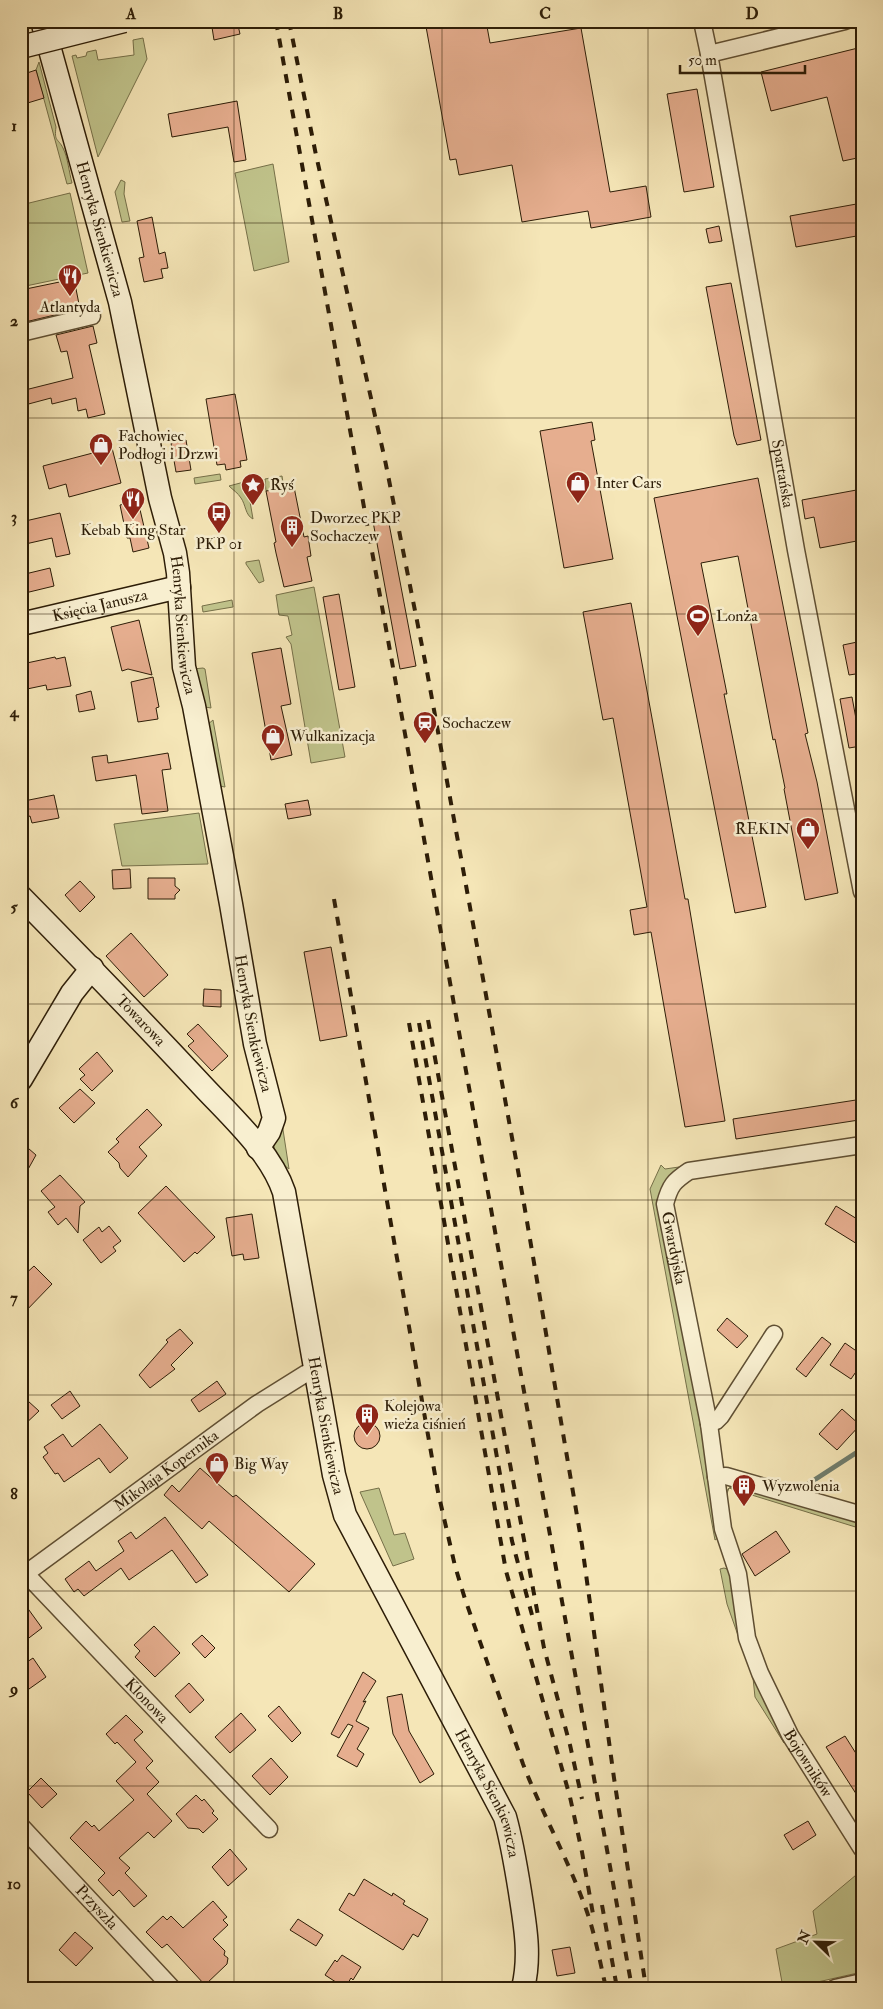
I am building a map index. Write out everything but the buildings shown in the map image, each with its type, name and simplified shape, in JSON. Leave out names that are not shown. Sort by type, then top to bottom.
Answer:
[{"type":"street","name":"Henryka Sienkiewicza","points":[[42,21],[120,302],[163,508],[175,553],[184,666],[194,706],[256,1044],[274,1118],[269,1132],[258,1148],[276,1171],[284,1192],[334,1475],[346,1515],[505,1817],[512,1841],[528,1944],[528,1964],[524,1988]]},
{"type":"street","points":[[21,47],[124,21]]},
{"type":"street","name":"Spartańska","points":[[702,21],[794,541],[862,892]]},
{"type":"street","points":[[709,54],[846,21]]},
{"type":"street","points":[[21,55],[49,48]]},
{"type":"street","points":[[21,333],[92,316]]},
{"type":"street","name":"Księcia Janusza","points":[[21,624],[179,587]]},
{"type":"street","name":"Towarowa","points":[[21,897],[92,968],[258,1148]]},
{"type":"street","points":[[21,1079],[72,993],[92,968]]},
{"type":"street","name":"Gwardyjska","points":[[716,1477],[709,1424],[665,1204],[668,1191],[674,1181],[690,1171],[862,1145]]},
{"type":"street","points":[[709,1424],[721,1416],[774,1334]]},
{"type":"street","name":"Mikołaja Kopernika","points":[[23,1575],[257,1404],[305,1374],[316,1370]]},
{"type":"street","points":[[716,1477],[726,1476],[862,1515]]},
{"type":"street","name":"Bojowników","points":[[716,1477],[723,1529],[738,1574],[747,1638],[760,1673],[790,1735],[862,1849]]},
{"type":"street","name":"Klonowa","points":[[23,1575],[269,1829]]},
{"type":"street","name":"Przyszła","points":[[21,1826],[172,1988]]},
{"type":"street","points":[[835,1988],[862,1982]]},
{"type":"green space","points":[[143,38],[147,59],[98,157],[72,56],[76,55],[77,58],[86,56],[87,52],[96,50],[98,60],[134,55],[133,40]]},
{"type":"green space","points":[[39,62],[56,127],[56,138],[65,152],[72,183],[67,184],[36,70]]},
{"type":"green space","points":[[273,164],[289,262],[254,271],[235,173]]},
{"type":"green space","points":[[121,180],[125,182],[124,194],[130,221],[122,222],[115,192]]},
{"type":"green space","points":[[70,193],[88,273],[21,287],[21,205]]},
{"type":"green space","points":[[220,474],[221,480],[195,484],[194,478]]},
{"type":"green space","points":[[282,476],[286,502],[266,491],[265,479]]},
{"type":"green space","points":[[244,482],[247,484],[253,519],[248,515],[240,496],[229,486]]},
{"type":"green space","points":[[259,560],[264,581],[259,583],[246,562]]},
{"type":"green space","points":[[314,587],[345,757],[311,763],[291,644],[286,637],[292,635],[288,616],[279,615],[276,595]]},
{"type":"green space","points":[[232,600],[233,607],[203,612],[202,606]]},
{"type":"green space","points":[[193,669],[205,669],[211,708],[205,707]]},
{"type":"green space","points":[[213,720],[225,787],[219,786],[207,725]]},
{"type":"green space","points":[[199,813],[208,864],[122,866],[114,824]]},
{"type":"green space","points":[[280,1110],[289,1169],[282,1163],[274,1149],[274,1135]]},
{"type":"green space","points":[[661,1165],[665,1169],[679,1167],[666,1181],[689,1350],[718,1538],[715,1540],[650,1189]]},
{"type":"green space","points":[[738,1485],[862,1521],[862,1529],[729,1488]]},
{"type":"green space","points":[[379,1488],[394,1535],[405,1533],[414,1559],[393,1566],[360,1492]]},
{"type":"green space","points":[[729,1488],[726,1496],[734,1542],[723,1496]]},
{"type":"green space","points":[[720,1569],[730,1570],[742,1638],[784,1743],[755,1697],[753,1678],[727,1604]]},
{"type":"green space","points":[[862,1870],[862,1972],[791,1988],[783,1988],[776,1949],[817,1934],[813,1911]]},
{"type":"waterway","points":[[805,1486],[862,1449]]},
{"type":"railway","points":[[276,21],[632,1988]]},
{"type":"railway","points":[[289,21],[316,155],[385,460],[426,666],[523,1198],[582,1545],[614,1778],[646,1988]]},
{"type":"railway","points":[[334,899],[438,1492],[455,1566],[523,1764],[586,1909],[595,1938],[606,1988]]},
{"type":"railway","points":[[428,1020],[544,1648],[570,1745],[582,1799]]},
{"type":"railway","points":[[409,1023],[506,1571],[570,1797],[593,1914]]},
{"type":"railway","points":[[419,1023],[512,1541],[532,1615]]},
{"type":"railway","points":[[602,1905],[617,1988]]},
{"type":"place","name":"Atlantyda","points":[[70,297]]},
{"type":"place","name":"Fachowiec Podłogi i Drzwi","points":[[101,466]]},
{"type":"place","name":"Inter Cars","points":[[578,504]]},
{"type":"place","name":"Ryś","points":[[253,506]]},
{"type":"place","name":"Kebab King Star","points":[[133,520]]},
{"type":"place","name":"PKP 01","points":[[219,534]]},
{"type":"place","name":"Dworzec PKP Sochaczew","points":[[292,548]]},
{"type":"place","name":"Lonża","points":[[698,637]]},
{"type":"place","name":"Sochaczew","points":[[425,744]]},
{"type":"place","name":"Wulkanizacja","points":[[273,757]]},
{"type":"place","name":"REKIN","points":[[808,850]]},
{"type":"place","name":"Kolejowa wieża ciśnień","points":[[367,1436]]},
{"type":"place","name":"Big Way","points":[[217,1485]]},
{"type":"place","name":"Wyzwolenia","points":[[744,1507]]}]
